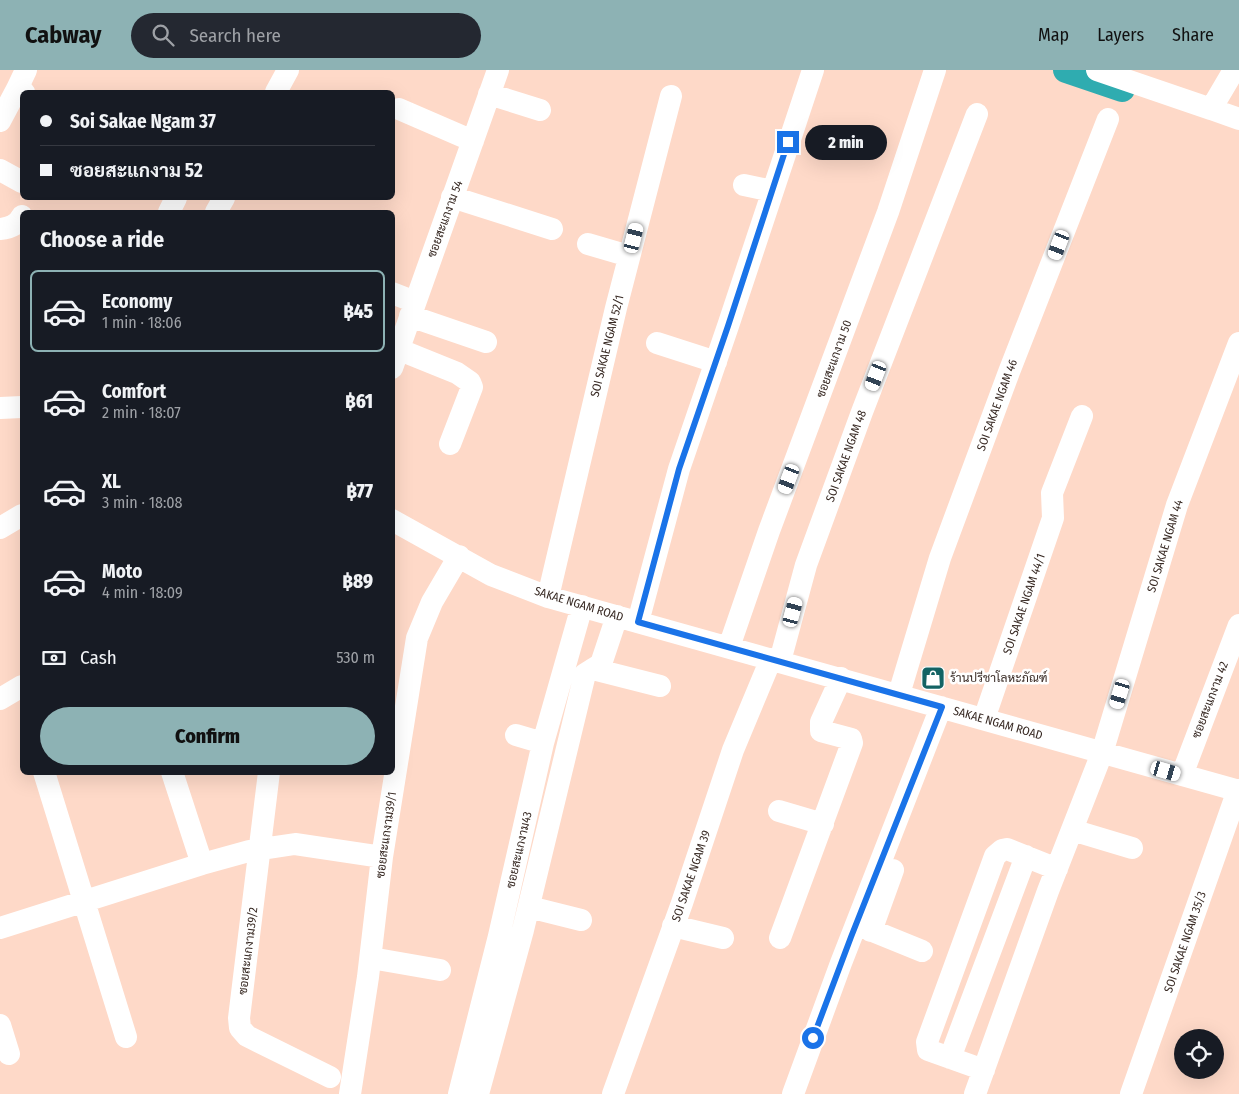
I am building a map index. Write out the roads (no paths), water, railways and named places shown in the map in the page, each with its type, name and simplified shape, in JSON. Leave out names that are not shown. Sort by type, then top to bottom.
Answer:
[{"type":"street","points":[[277,90],[288,70]]},
{"type":"street","name":"ซอยสะแกงาม 54","points":[[396,359],[498,70]]},
{"type":"street","points":[[638,622],[679,469],[812,70]]},
{"type":"street","name":"ซอยสะแกงาม 50","points":[[729,647],[769,531],[888,212],[936,70]]},
{"type":"street","points":[[1097,70],[1239,119]]},
{"type":"street","points":[[1211,109],[1234,70]]},
{"type":"street","points":[[0,121],[22,84]]},
{"type":"street","points":[[489,94],[540,110]]},
{"type":"street","name":"SOI SAKAE NGAM 52/1","points":[[548,597],[630,256],[671,96]]},
{"type":"street","points":[[400,109],[472,141]]},
{"type":"street","name":"SOI SAKAE NGAM 48","points":[[776,660],[806,565],[862,412],[977,114]]},
{"type":"street","name":"SOI SAKAE NGAM 46","points":[[899,694],[940,558],[1009,372],[1108,119]]},
{"type":"street","points":[[0,170],[20,181]]},
{"type":"street","points":[[744,185],[772,191]]},
{"type":"street","points":[[452,198],[552,228]]},
{"type":"street","points":[[0,229],[14,226],[20,220]]},
{"type":"street","points":[[588,244],[630,256]]},
{"type":"street","points":[[395,295],[413,309],[486,342]]},
{"type":"street","points":[[657,343],[716,362]]},
{"type":"street","name":"SOI SAKAE NGAM 44","points":[[975,1094],[1057,868],[1102,753],[1178,505],[1239,343]]},
{"type":"street","points":[[396,359],[457,373],[470,382],[472,387],[450,444]]},
{"type":"street","points":[[0,408],[20,408]]},
{"type":"street","name":"SOI SAKAE NGAM 44/1","points":[[984,719],[1053,518],[1052,493],[1082,416]]},
{"type":"street","points":[[0,528],[20,516]]},
{"type":"street","name":"SAKAE NGAM ROAD","points":[[395,522],[492,575],[548,597],[1239,790]]},
{"type":"street","name":"ซอยสะแกงาม39/1","points":[[350,1094],[370,958],[382,857],[417,638],[432,602],[459,556]]},
{"type":"street","name":"ซอยสะแกงาม43","points":[[459,1094],[499,936],[543,743],[582,606]]},
{"type":"street","points":[[478,1094],[529,907],[586,674],[601,664],[617,616]]},
{"type":"street","name":"ซอยสะแกงาม 42","points":[[1182,775],[1239,625]]},
{"type":"street","name":"SOI SAKAE NGAM 39","points":[[613,1094],[674,926],[733,750],[776,660]]},
{"type":"street","points":[[593,668],[660,686]]},
{"type":"street","points":[[780,938],[852,743],[851,739],[821,731],[821,722],[841,678]]},
{"type":"street","points":[[0,699],[20,687]]},
{"type":"street","points":[[863,928],[942,707]]},
{"type":"street","points":[[516,736],[543,743]]},
{"type":"street","points":[[45,775],[126,1037]]},
{"type":"street","points":[[173,775],[202,864]]},
{"type":"street","name":"ซอยสะแกงาม39/2","points":[[269,775],[239,1018],[240,1028],[247,1036],[330,1077]]},
{"type":"street","name":"SOI SAKAE NGAM 35/3","points":[[1131,1094],[1239,790]]},
{"type":"street","points":[[779,811],[823,824]]},
{"type":"street","points":[[1072,830],[1132,848]]},
{"type":"street","points":[[793,1094],[863,928],[906,834]]},
{"type":"street","points":[[0,928],[202,864],[260,850],[295,844],[382,857]]},
{"type":"street","points":[[984,1070],[950,1058],[1026,856],[1057,868]]},
{"type":"street","points":[[529,907],[581,920]]},
{"type":"street","points":[[674,926],[723,938]]},
{"type":"street","points":[[863,928],[922,951]]},
{"type":"street","points":[[370,958],[440,970]]},
{"type":"street","points":[[0,1025],[10,1054]]},
{"type":"waterway","points":[[1066,70],[1122,89]]},
{"type":"place","name":"ร้านปรีชาโลหะภัณฑ์","points":[[933,678]]}]
